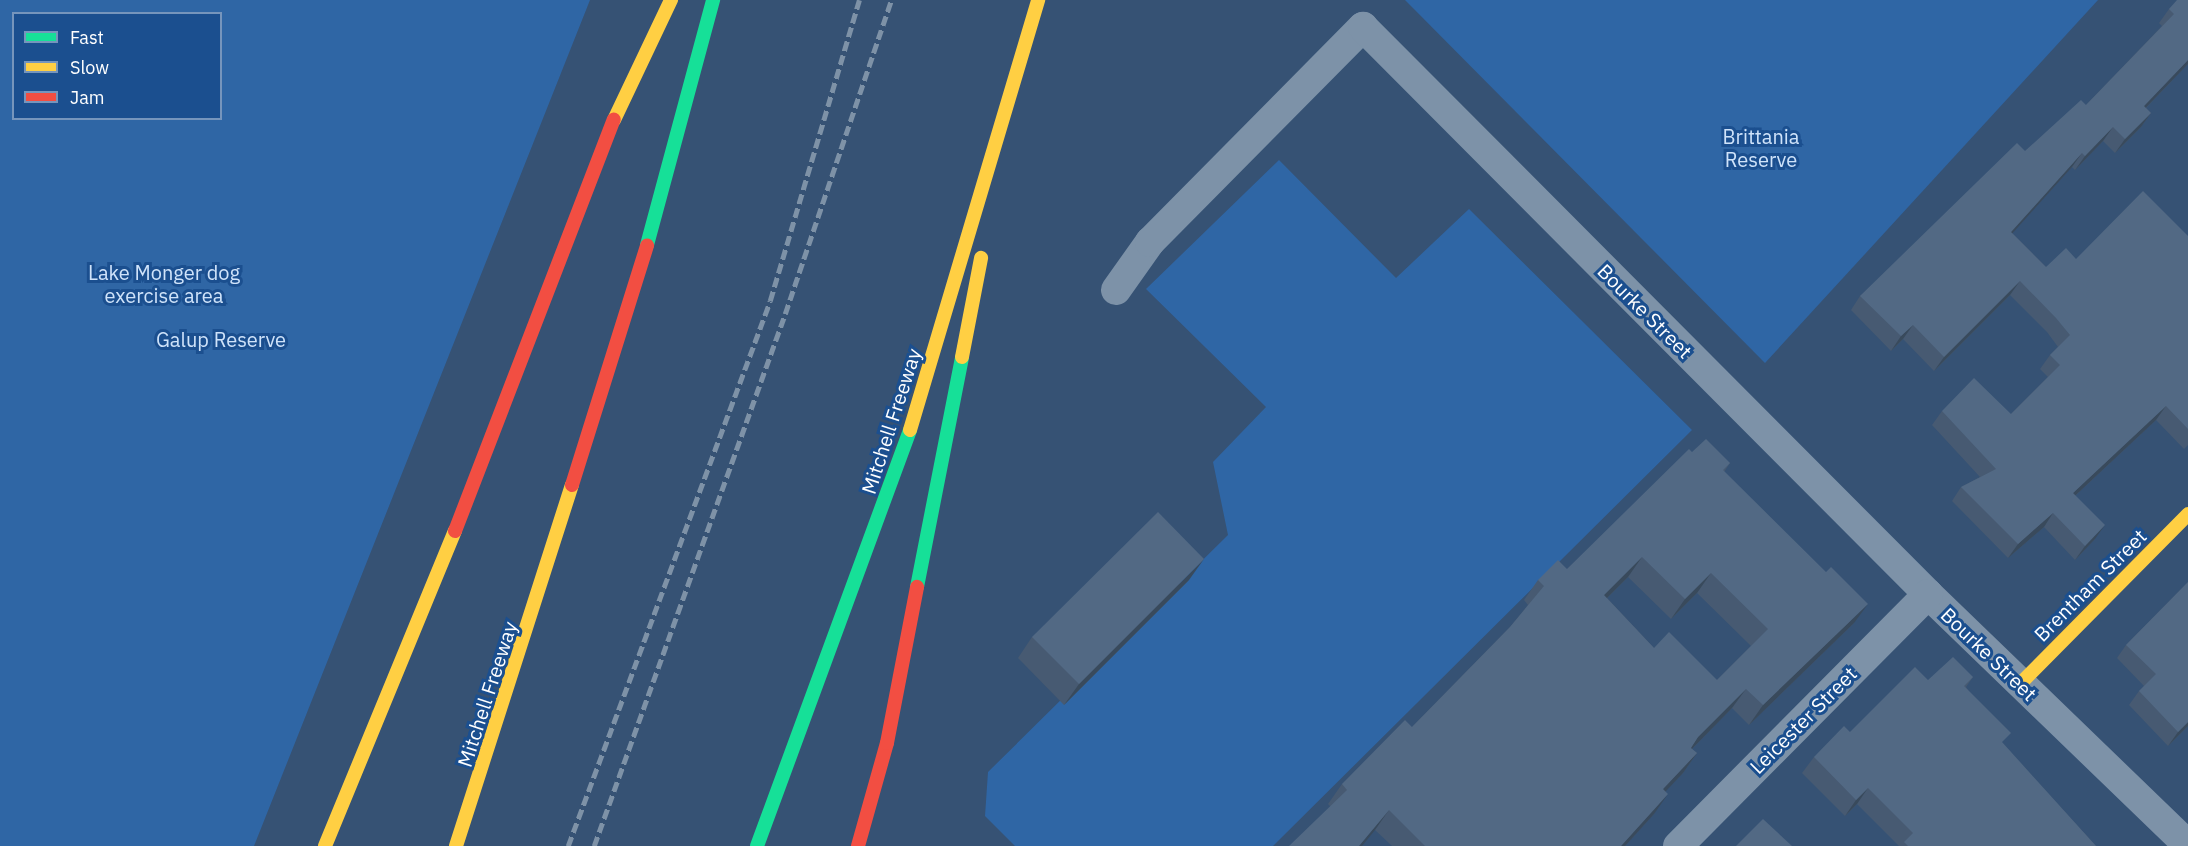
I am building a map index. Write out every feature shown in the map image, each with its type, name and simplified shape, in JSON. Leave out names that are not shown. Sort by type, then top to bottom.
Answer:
[{"type":"main road","points":[[325,846],[446,554],[607,136],[671,0]]},
{"type":"main road","name":"Mitchell Freeway","points":[[456,846],[638,280],[713,0]]},
{"type":"main road","name":"Mitchell Freeway","points":[[757,846],[898,469],[1016,80],[1038,0]]},
{"type":"main road","points":[[858,846],[887,743],[1016,80]]},
{"type":"main road","name":"Brentham Street","points":[[2020,684],[2188,514]]},
{"type":"street","name":"Bourke Street","points":[[1116,290],[1150,242],[1364,27],[1928,594],[2188,845]]},
{"type":"street","name":"Leicester Street","points":[[1678,846],[1928,594]]},
{"type":"green space","name":"Galup Reserve","points":[[0,0],[590,0],[254,846],[0,846]]},
{"type":"green space","name":"Brittania Reserve","points":[[1405,0],[2098,0],[1765,363]]},
{"type":"green space","points":[[1279,160],[1396,278],[1469,209],[1692,430],[1273,846],[1015,846],[985,816],[988,772],[1228,535],[1213,462],[1266,407],[1146,289]]},
{"type":"building","points":[[2177,0],[2188,0],[2188,60],[2144,106],[2151,113],[2125,139],[2113,127],[2085,156],[2082,153],[2011,232],[2046,267],[2066,248],[2076,259],[2143,191],[2188,236],[2188,429],[2166,406],[2073,493],[2105,525],[2085,546],[2053,513],[2018,544],[1961,487],[1996,469],[1942,411],[1974,378],[2011,414],[2060,365],[2050,355],[2070,335],[2020,281],[1944,357],[1913,325],[1901,336],[1860,296],[2017,143],[2025,151],[2081,100],[2086,105],[2174,14],[2169,9]]},
{"type":"building","points":[[1706,439],[1730,463],[1723,470],[1826,572],[1831,567],[1868,604],[1763,705],[1746,689],[1698,737],[1691,748],[1697,753],[1663,789],[1668,794],[1621,846],[1425,846],[1389,810],[1359,846],[1289,846],[1347,790],[1342,784],[1405,720],[1412,727],[1510,627],[1544,586],[1538,580],[1558,560],[1567,569],[1689,449],[1692,452]],"holes":[[[1642,557],[1685,599],[1711,573],[1768,629],[1717,680],[1669,632],[1654,648],[1604,595]]]},
{"type":"building","points":[[1158,512],[1204,559],[1079,684],[1032,637]]},
{"type":"building","points":[[2188,582],[2188,722],[2178,732],[2139,691],[2156,674],[2126,645]]},
{"type":"building","points":[[1953,657],[1973,677],[1964,686],[2011,733],[2002,742],[2096,846],[1908,846],[1904,842],[1913,833],[1868,788],[1856,800],[1814,757],[1844,726],[1850,732],[1915,667],[1928,680]]},
{"type":"building","points":[[1763,819],[1792,846],[1736,846]]},
{"type":"railway","points":[[568,846],[770,301],[859,0]]},
{"type":"railway","points":[[594,846],[785,314],[891,0]]},
{"type":"traffic: fast","points":[[647,245],[713,0]]},
{"type":"traffic: fast","points":[[917,587],[962,357]]},
{"type":"traffic: fast","points":[[757,846],[910,430]]},
{"type":"traffic: slow","points":[[614,120],[671,0]]},
{"type":"traffic: slow","points":[[910,430],[1038,0]]},
{"type":"traffic: slow","points":[[962,357],[981,258]]},
{"type":"traffic: slow","points":[[456,846],[572,485]]},
{"type":"traffic: slow","points":[[2020,684],[2188,514]]},
{"type":"traffic: slow","points":[[325,846],[455,531]]},
{"type":"traffic: jam","points":[[455,531],[614,120]]},
{"type":"traffic: jam","points":[[572,485],[647,245]]},
{"type":"traffic: jam","points":[[858,846],[887,743],[917,587]]},
{"type":"park label","name":"Lake Monger dog exercise area","points":[[164,284]]}]
